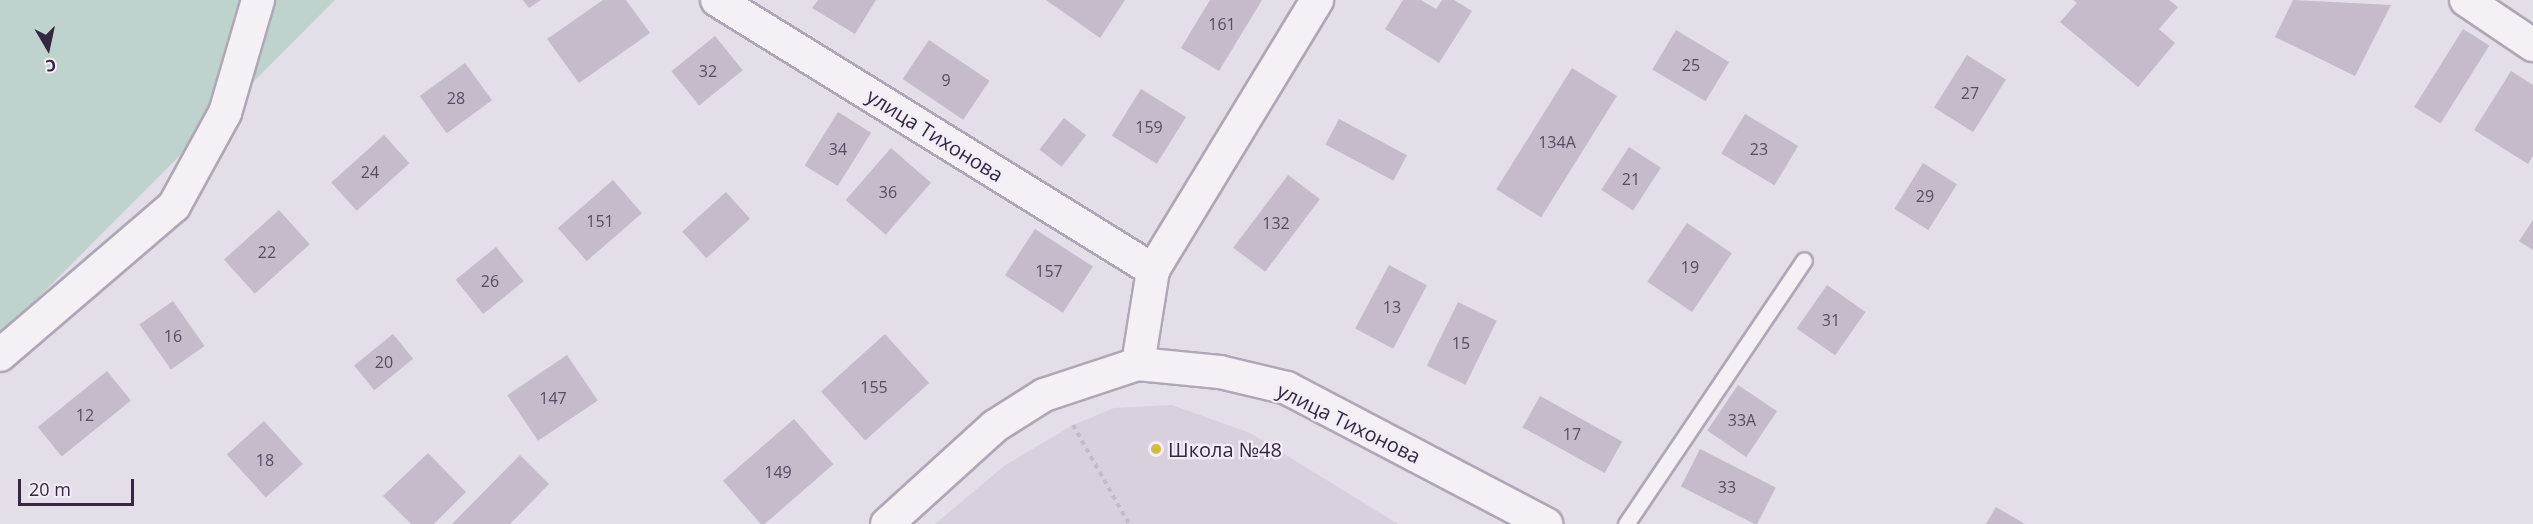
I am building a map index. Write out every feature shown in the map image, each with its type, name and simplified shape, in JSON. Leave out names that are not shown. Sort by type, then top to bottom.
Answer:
[{"type":"street","points":[[0,355],[174,206],[225,112],[258,0]]},
{"type":"street","name":"улица Тихонова","points":[[717,0],[1153,270]]},
{"type":"street","points":[[887,524],[994,426],[1044,395],[1138,364],[1153,270],[1317,0]]},
{"type":"street","points":[[2466,0],[2533,45]]},
{"type":"street","name":"улица Тихонова","points":[[1138,364],[1220,372],[1287,388],[1546,524]]},
{"type":"lane","points":[[1626,524],[1804,260]]},
{"type":"path","points":[[1073,425],[1129,524]]},
{"type":"shaded area","name":"Школа №48","points":[[1172,405],[1250,433],[1398,524],[935,524],[1004,466],[1073,425],[1114,408]]},
{"type":"green space","points":[[0,0],[335,0],[0,336]]},
{"type":"building","points":[[523,0],[541,0],[529,8]]},
{"type":"building","points":[[603,0],[626,0],[650,33],[579,83],[547,39]]},
{"type":"building","points":[[818,0],[876,0],[855,34],[812,8]]},
{"type":"building","points":[[1046,0],[1125,0],[1100,38]]},
{"type":"building","points":[[1210,0],[1262,0],[1219,71],[1181,48]]},
{"type":"building","points":[[1403,0],[1421,0],[1436,9],[1442,0],[1454,0],[1472,11],[1439,63],[1385,29]]},
{"type":"building","points":[[2073,0],[2169,0],[2178,7],[2159,29],[2175,43],[2138,87],[2060,22],[2077,3]]},
{"type":"building","points":[[2293,0],[2391,5],[2355,76],[2275,37]]},
{"type":"building","points":[[2463,29],[2489,45],[2441,123],[2414,107]]},
{"type":"building","points":[[1676,30],[1729,62],[1705,101],[1652,69]]},
{"type":"building","points":[[715,36],[743,70],[699,105],[671,71]]},
{"type":"building","points":[[929,40],[990,81],[963,120],[903,79]]},
{"type":"building","points":[[1967,55],[2006,79],[1973,132],[1934,108]]},
{"type":"building","points":[[465,63],[492,100],[447,133],[420,96]]},
{"type":"building","points":[[1572,68],[1617,96],[1541,217],[1496,189]]},
{"type":"building","points":[[2511,71],[2533,85],[2533,156],[2528,164],[2474,130]]},
{"type":"building","points":[[1141,89],[1186,117],[1157,164],[1112,136]]},
{"type":"building","points":[[838,112],[871,133],[838,186],[805,165]]},
{"type":"building","points":[[1745,114],[1798,146],[1774,185],[1721,153]]},
{"type":"building","points":[[1064,118],[1086,135],[1061,167],[1039,150]]},
{"type":"building","points":[[1339,119],[1407,155],[1393,181],[1325,145]]},
{"type":"building","points":[[384,135],[409,163],[357,211],[331,183]]},
{"type":"building","points":[[1629,147],[1661,168],[1633,210],[1601,190]]},
{"type":"building","points":[[891,148],[931,183],[886,235],[846,200]]},
{"type":"building","points":[[1923,163],[1957,184],[1928,230],[1894,209]]},
{"type":"building","points":[[1288,175],[1320,199],[1265,272],[1233,248]]},
{"type":"building","points":[[613,180],[642,213],[587,261],[558,228]]},
{"type":"building","points":[[726,192],[750,219],[706,258],[682,231]]},
{"type":"building","points":[[279,210],[310,244],[255,294],[224,260]]},
{"type":"building","points":[[2533,220],[2533,250],[2519,241]]},
{"type":"building","points":[[1687,223],[1732,253],[1692,312],[1647,282]]},
{"type":"building","points":[[1035,229],[1093,267],[1063,313],[1005,275]]},
{"type":"building","points":[[496,247],[524,281],[483,314],[456,280]]},
{"type":"building","points":[[1389,265],[1427,285],[1393,349],[1355,329]]},
{"type":"building","points":[[1827,285],[1866,312],[1835,355],[1797,328]]},
{"type":"building","points":[[173,301],[205,346],[171,370],[139,325]]},
{"type":"building","points":[[1458,302],[1497,321],[1466,385],[1427,366]]},
{"type":"building","points":[[393,334],[413,359],[374,390],[354,365]]},
{"type":"building","points":[[885,334],[929,383],[865,441],[821,392]]},
{"type":"building","points":[[567,355],[598,401],[538,441],[507,395]]},
{"type":"building","points":[[107,371],[131,401],[62,457],[38,427]]},
{"type":"building","points":[[1738,385],[1777,411],[1746,457],[1707,431]]},
{"type":"building","points":[[1540,396],[1622,442],[1605,473],[1523,427]]},
{"type":"building","points":[[794,419],[833,464],[765,524],[761,524],[723,481]]},
{"type":"building","points":[[264,421],[303,464],[266,498],[227,454]]},
{"type":"building","points":[[1700,449],[1776,488],[1757,524],[1755,524],[1681,486]]},
{"type":"building","points":[[428,453],[466,492],[434,524],[411,524],[383,496]]},
{"type":"building","points":[[520,455],[549,484],[510,524],[452,524]]},
{"type":"building","points":[[1996,507],[2025,524],[1986,524]]},
{"type":"place","name":"Школа №48","points":[[1156,449]]}]
